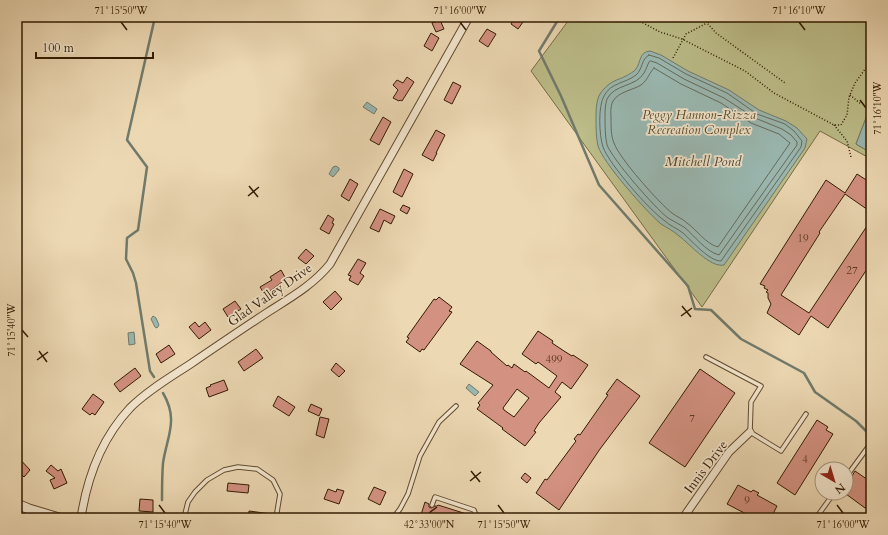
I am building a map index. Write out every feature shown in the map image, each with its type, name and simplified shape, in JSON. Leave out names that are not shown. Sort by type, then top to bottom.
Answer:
[{"type":"street","name":"Glad Valley Drive","points":[[82,518],[89,482],[98,459],[115,427],[131,408],[153,389],[300,291],[323,272],[336,253],[469,17]]},
{"type":"street","name":"Innis Drive","points":[[683,518],[729,452],[750,432]]},
{"type":"street","points":[[17,504],[58,518]]},
{"type":"lane","points":[[706,357],[761,386],[751,402],[750,432],[781,451],[806,414]]},
{"type":"lane","points":[[393,518],[408,494],[420,456],[438,422],[456,406]]},
{"type":"lane","points":[[854,466],[871,443]]},
{"type":"lane","points":[[184,518],[188,502],[195,492],[207,480],[224,470],[238,467],[257,470],[273,480],[280,494],[276,518]]},
{"type":"lane","points":[[432,504],[434,497],[474,510],[477,518]]},
{"type":"lane","points":[[816,518],[828,501]]},
{"type":"path","points":[[632,17],[660,32],[682,39],[745,71],[774,93],[834,125],[847,141],[851,157]]},
{"type":"path","points":[[673,58],[686,34],[716,17]]},
{"type":"path","points":[[707,23],[716,33],[785,83]]},
{"type":"path","points":[[834,125],[841,125],[847,115],[850,95],[855,83],[871,61]]},
{"type":"path","points":[[850,95],[861,104]]},
{"type":"green space","name":"Peggy Hannon-Rizza Recreation Complex","points":[[571,17],[871,17],[871,105],[856,144],[871,153],[871,159],[820,131],[702,307],[531,71]]},
{"type":"water","name":"Mitchell Pond","points":[[650,51],[661,55],[688,71],[729,90],[759,110],[786,121],[797,128],[807,139],[805,148],[724,265],[713,263],[700,255],[677,234],[654,218],[616,175],[598,146],[596,111],[601,93],[612,82],[634,71],[638,66],[642,55]]},
{"type":"water","points":[[367,102],[377,109],[374,114],[363,107]]},
{"type":"water","points":[[871,105],[871,153],[856,144]]},
{"type":"water","points":[[336,166],[339,170],[333,177],[329,174],[333,167]]},
{"type":"water","points":[[153,316],[156,318],[159,325],[157,328],[151,319]]},
{"type":"water","points":[[134,332],[135,344],[129,345],[128,333]]},
{"type":"water","points":[[469,384],[479,392],[475,396],[466,388]]},
{"type":"building","points":[[515,17],[523,22],[518,29],[511,24]]},
{"type":"building","points":[[440,20],[444,29],[436,32],[432,23]]},
{"type":"building","points":[[487,29],[496,34],[488,47],[479,41]]},
{"type":"building","points":[[431,33],[439,38],[432,51],[424,46]]},
{"type":"building","points":[[407,77],[414,82],[402,101],[399,101],[393,98],[398,90],[393,85],[397,80],[403,83]]},
{"type":"building","points":[[453,82],[461,86],[452,104],[444,100]]},
{"type":"building","points":[[383,117],[391,122],[379,145],[370,140]]},
{"type":"building","points":[[436,130],[445,135],[433,161],[422,155]]},
{"type":"building","points":[[404,169],[413,174],[402,197],[393,192]]},
{"type":"building","points":[[857,174],[871,183],[871,212],[845,194],[819,232],[820,233],[781,295],[809,313],[871,220],[871,263],[828,328],[811,316],[799,335],[767,313],[771,304],[768,298],[768,293],[766,292],[768,290],[764,288],[765,286],[760,284],[826,180],[845,193]]},
{"type":"building","points":[[350,179],[358,184],[349,201],[341,196]]},
{"type":"building","points":[[403,205],[410,208],[407,214],[400,210]]},
{"type":"building","points":[[380,209],[395,216],[391,224],[384,220],[379,232],[370,228]]},
{"type":"building","points":[[328,215],[334,219],[332,223],[334,224],[329,234],[320,229]]},
{"type":"building","points":[[306,249],[314,256],[306,264],[298,258]]},
{"type":"building","points":[[358,259],[366,263],[360,273],[364,276],[358,285],[349,280],[351,276],[348,275]]},
{"type":"building","points":[[281,270],[286,279],[265,295],[260,287],[272,280],[270,277]]},
{"type":"building","points":[[335,291],[342,299],[331,310],[323,302]]},
{"type":"building","points":[[439,297],[452,307],[449,311],[452,312],[424,350],[422,349],[420,352],[406,342],[409,338],[407,337],[434,299],[436,300]]},
{"type":"building","points":[[235,301],[241,309],[228,317],[223,309]]},
{"type":"building","points":[[195,322],[199,327],[205,322],[211,330],[199,339],[189,327]]},
{"type":"building","points":[[538,331],[553,341],[552,343],[588,365],[571,389],[562,382],[555,392],[561,397],[539,423],[534,431],[536,432],[525,446],[477,409],[480,405],[478,403],[493,385],[460,364],[477,341],[491,351],[507,366],[508,365],[512,368],[514,364],[549,388],[557,376],[538,362],[536,364],[522,354]],"holes":[[[517,389],[529,398],[514,417],[503,408]]]},
{"type":"building","points":[[169,345],[175,354],[161,363],[156,354]]},
{"type":"building","points":[[256,349],[263,358],[244,371],[238,362]]},
{"type":"building","points":[[336,363],[345,371],[339,377],[331,370]]},
{"type":"building","points":[[135,368],[141,376],[120,392],[114,384]]},
{"type":"building","points":[[700,369],[735,393],[685,467],[649,443]]},
{"type":"building","points":[[617,379],[640,396],[600,449],[559,510],[536,493],[545,479],[547,480],[576,441],[574,439],[578,434],[580,435],[608,395],[606,394]]},
{"type":"building","points":[[224,380],[228,390],[209,397],[206,388]]},
{"type":"building","points":[[93,394],[104,402],[95,415],[92,413],[90,415],[82,409]]},
{"type":"building","points":[[278,396],[295,407],[289,416],[273,406]]},
{"type":"building","points":[[311,404],[322,409],[319,416],[308,411]]},
{"type":"building","points":[[320,417],[329,419],[324,438],[316,435]]},
{"type":"building","points":[[817,420],[828,427],[826,430],[833,434],[816,461],[814,461],[814,464],[795,495],[777,483]]},
{"type":"building","points":[[17,456],[30,470],[24,477],[17,470]]},
{"type":"building","points":[[51,465],[58,471],[61,469],[67,483],[54,489],[50,480],[55,478],[46,471]]},
{"type":"building","points":[[855,471],[871,482],[871,510],[866,507],[865,508],[854,500]]},
{"type":"building","points":[[525,473],[531,478],[527,483],[521,478]]},
{"type":"building","points":[[228,483],[249,485],[248,493],[227,491]]},
{"type":"building","points":[[738,485],[751,492],[753,490],[759,493],[757,495],[777,506],[771,518],[754,518],[727,504]]},
{"type":"building","points":[[374,487],[386,492],[380,505],[368,499]]},
{"type":"building","points":[[328,489],[336,492],[337,489],[344,491],[339,504],[324,499]]},
{"type":"building","points":[[140,499],[153,500],[153,512],[139,511]]},
{"type":"building","points":[[425,502],[429,504],[429,507],[431,508],[438,505],[473,516],[474,518],[420,518]]},
{"type":"building","points":[[249,511],[271,514],[271,518],[248,517]]},
{"type":"waterway","points":[[154,377],[150,371],[136,283],[126,259],[127,238],[138,230],[147,167],[127,140],[155,17]]},
{"type":"waterway","points":[[555,17],[558,20],[539,51],[561,96],[599,185],[688,286],[695,309],[711,310],[741,339],[804,373],[815,392],[856,421],[866,431]]},
{"type":"waterway","points":[[162,500],[163,463],[171,420],[168,403],[163,393]]}]
